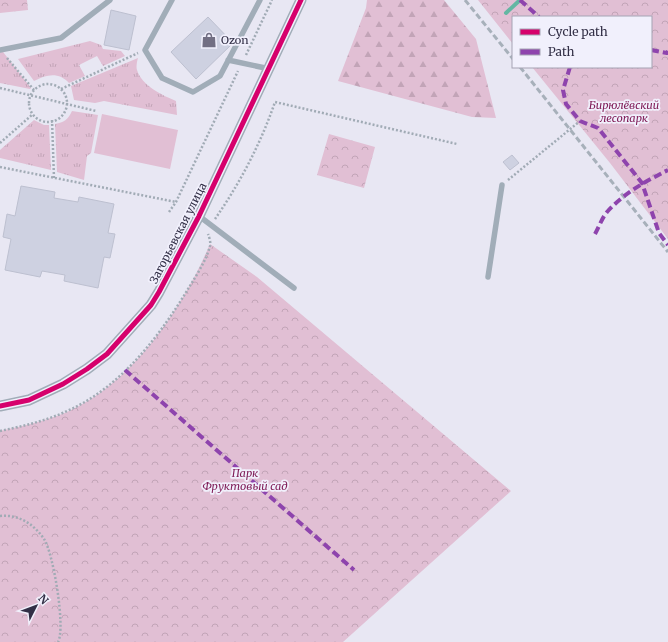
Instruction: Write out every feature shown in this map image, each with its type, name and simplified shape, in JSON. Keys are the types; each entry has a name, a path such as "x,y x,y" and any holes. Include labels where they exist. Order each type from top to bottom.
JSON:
{"street":[{"name":"Загорьевская улица","path":"0,406 29,400 63,384 107,354 131,328 159,292 199,216 270,69 301,0"}],"lane":[{"path":"0,50 61,38 110,0"},
{"path":"172,0 145,50 162,78 193,92 220,76 260,0"},
{"path":"228,60 270,69"},
{"path":"488,277 502,185"},
{"path":"199,216 294,288"}],"path":[{"path":"246,56 272,0"},
{"path":"0,50 34,90"},
{"path":"61,89 145,50"},
{"path":"169,212 176,202 239,69"},
{"path":"42,84 52,84 61,89 66,97 67,104 63,114 52,120 40,119 33,114 30,107 30,96 34,90 42,84"},
{"path":"0,88 96,111"},
{"path":"210,244 207,232 235,190 276,102 457,144"},
{"path":"0,143 33,114"},
{"path":"52,120 54,178"},
{"path":"502,185 580,121"},
{"path":"0,167 176,202"},
{"path":"0,516 15,516 24,521 36,530 47,545 61,616 61,632 58,642"}],"green space":[{"path":"0,0 27,0 28,10 0,13"},
{"path":"367,0 444,0 476,39 496,118 472,117 338,81 366,8"},
{"name":"Бирюлёвский лесопарк","path":"478,0 668,0 668,239 610,163 533,68 652,68 652,16 512,16 512,43"},
{"path":"90,41 101,45 103,49 121,51 125,56 103,66 97,56 79,65 85,76 69,83 61,77 53,75 34,81 18,59"},
{"path":"0,48 31,88 30,89 0,83"},
{"path":"138,58 137,69 143,81 153,89 176,101 177,115 104,101 95,103 74,100 71,86"},
{"path":"72,111 98,115 91,153 87,156 84,180 57,172 55,124 69,117"},
{"path":"102,114 178,130 170,169 94,153"},
{"path":"34,120 44,125 49,125 51,170 0,158 0,150"},
{"path":"329,134 375,147 364,188 317,175"},
{"name":"Парк Фруктовый сад","path":"210,244 257,277 511,491 343,642 0,642 0,431 42,421 67,412 91,399 113,382 134,363 153,341 170,317 186,293"}],"building":[{"path":"111,10 136,16 129,50 104,45"},
{"path":"208,17 233,43 196,79 171,52"},
{"path":"512,155 519,163 510,170 503,162"},
{"path":"21,186 55,192 54,198 78,202 79,197 114,204 108,233 115,234 110,258 104,257 98,288 64,281 65,275 42,271 40,277 5,270 11,239 3,237 7,214 15,216"}],"waterway":[{"path":"506,13 520,0"}],"railway":[{"path":"465,0 512,58"},
{"path":"521,68 668,252"}],"marked path":[{"path":"520,0 538,16"},
{"path":"652,50 667,53 668,51"},
{"path":"570,68 563,90 566,104 580,121 598,128 642,183 659,233 668,245"},
{"path":"595,234 605,214 614,205 628,193 668,170"},
{"path":"125,370 354,570"}],"cycle path":[{"path":"0,406 29,400 63,384 87,369 107,354 151,305 199,216 301,0"}],"place":[{"name":"Ozon","path":"209,40"}]}
